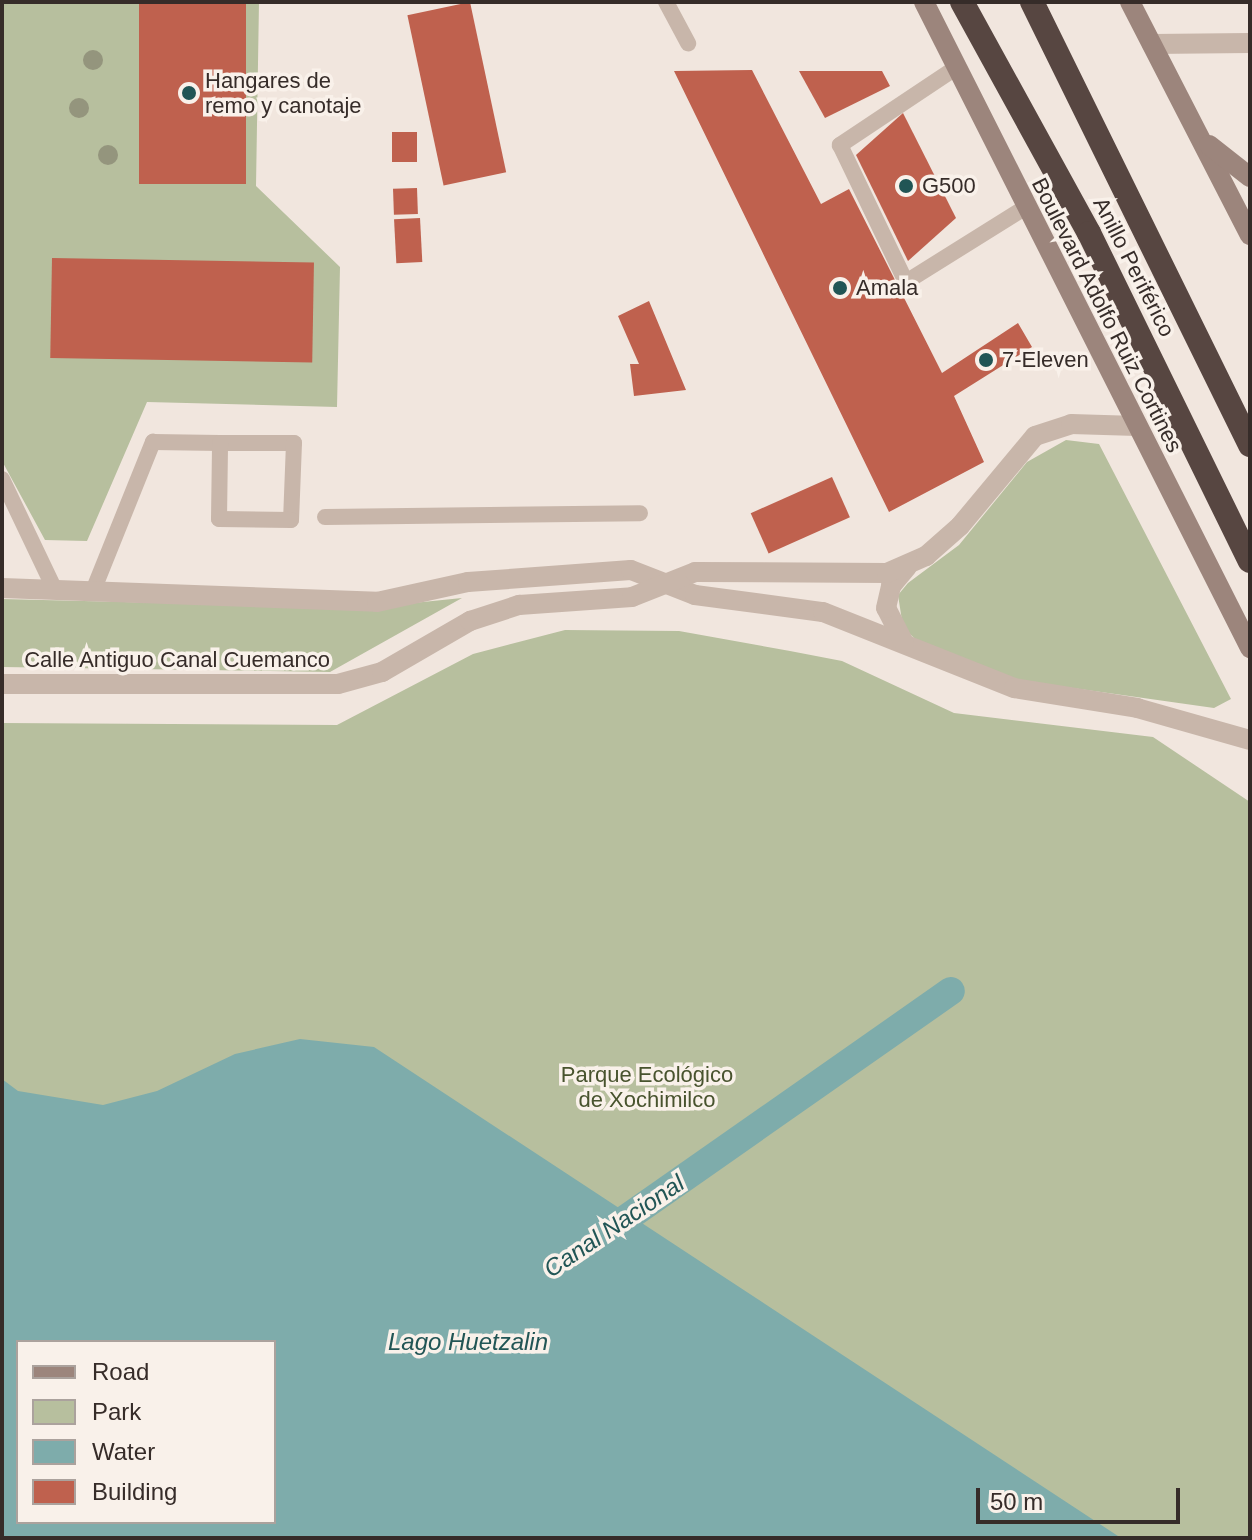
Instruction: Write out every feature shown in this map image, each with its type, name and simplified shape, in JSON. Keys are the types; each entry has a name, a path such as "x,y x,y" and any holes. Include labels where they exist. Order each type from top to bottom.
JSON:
{"highway":[{"name":"Anillo Periférico","path":"962,2 1089,233 1250,561"},
{"name":"Anillo Periférico","path":"1032,2 1250,445"}],"main road":[{"name":"Boulevard Adolfo Ruiz Cortines","path":"924,2 1250,648"},
{"path":"1130,2 1250,235"},
{"path":"1201,139 1250,177"}],"street":[{"path":"1152,44 1250,43"},
{"name":"Calle Antiguo Canal Cuemanco","path":"904,643 889,620 888,596 914,563 970,516 1035,436 1071,424 1137,426"},
{"name":"Calle Antiguo Canal Cuemanco","path":"2,684 338,684 382,672 470,621 519,605 632,597 695,572 859,577 914,563"},
{"path":"2,588 377,602 560,572 631,570 695,595 823,612 1014,688 1137,708 1250,740"}],"lane":[{"path":"666,2 688,43"},
{"path":"957,67 840,145 906,282 1026,207"},
{"path":"93,591 153,442 294,443 291,520 219,519 220,443"},
{"path":"2,479 55,590"},
{"path":"325,517 640,513"}],"green space":[{"path":"2,2 259,2 256,186 340,267 337,407 147,402 87,541 45,540 2,461"},
{"path":"1066,440 1099,444 1231,699 1214,708 1016,680 920,644 903,627 898,595 908,583 959,545 1027,462"},
{"path":"462,598 330,672 2,667 2,599 364,608"},
{"name":"Parque Ecológico de Xochimilco","path":"565,630 679,631 842,661 954,713 1153,737 1250,802 1250,1538 2,1538 2,723 337,725 473,654"}],"water":[{"name":"Lago Huetzalin","path":"300,1039 374,1047 1121,1538 2,1538 2,1079 18,1091 103,1105 157,1091 235,1054"}],"building":[{"name":"Hangares de remo y canotaje","path":"139,2 246,2 246,184 139,184"},
{"path":"470,2 506,172 444,186 407,15"},
{"name":"Amala","path":"752,70 821,204 849,189 942,373 1018,323 1032,347 954,396 984,462 889,512 674,71"},
{"path":"799,71 882,71 890,86 825,118"},
{"name":"G500","path":"903,113 956,218 908,261 856,155"},
{"path":"392,132 417,132 417,162 392,162"},
{"path":"417,188 418,214 394,215 393,189"},
{"path":"420,218 422,262 396,263 394,219"},
{"path":"52,258 314,263 312,363 50,358"},
{"path":"649,301 686,390 634,396 630,364 639,364 618,316"},
{"path":"832,477 850,517 769,553 751,513"}],"waterway":[{"name":"Canal Nacional","path":"601,1236 951,991"}],"place":[{"name":"Hangares de remo y canotaje","path":"189,93"},
{"name":"G500","path":"906,186"},
{"name":"Amala","path":"840,288"},
{"name":"7-Eleven","path":"986,360"}]}
